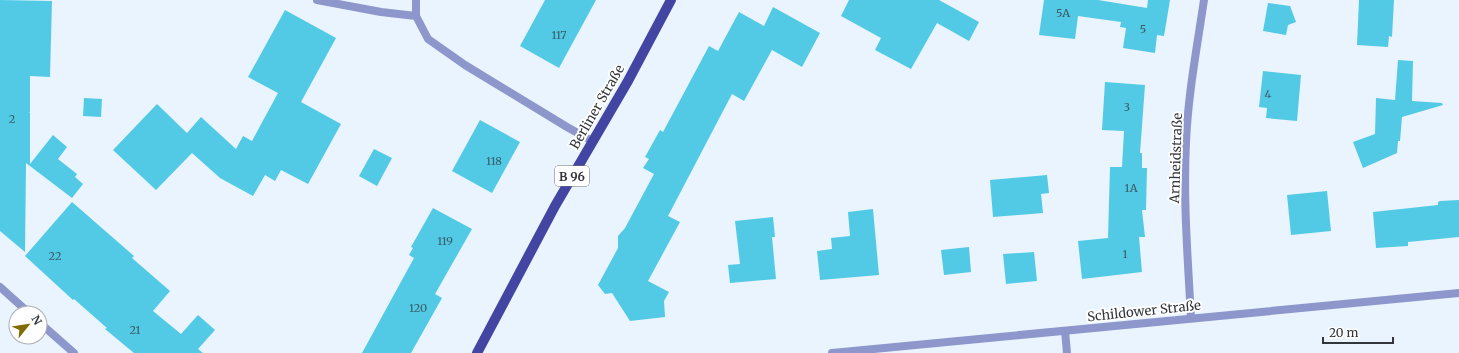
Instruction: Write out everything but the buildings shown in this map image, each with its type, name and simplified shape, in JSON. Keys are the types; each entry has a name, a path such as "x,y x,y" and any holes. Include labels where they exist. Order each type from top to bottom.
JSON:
{"main road":[{"name":"Berliner Straße","path":"477,353 555,206 628,80 671,0"}],"street":[{"path":"317,0 381,12 416,16"},
{"path":"416,0 416,16 428,39 465,65 592,141"},
{"name":"Arnheidstraße","path":"1191,318 1186,239 1186,142 1204,0"},
{"path":"0,287 20,305"},
{"name":"Schildower Straße","path":"832,353 1459,293"},
{"path":"48,330 74,353"},
{"path":"1065,331 1067,353"}]}
